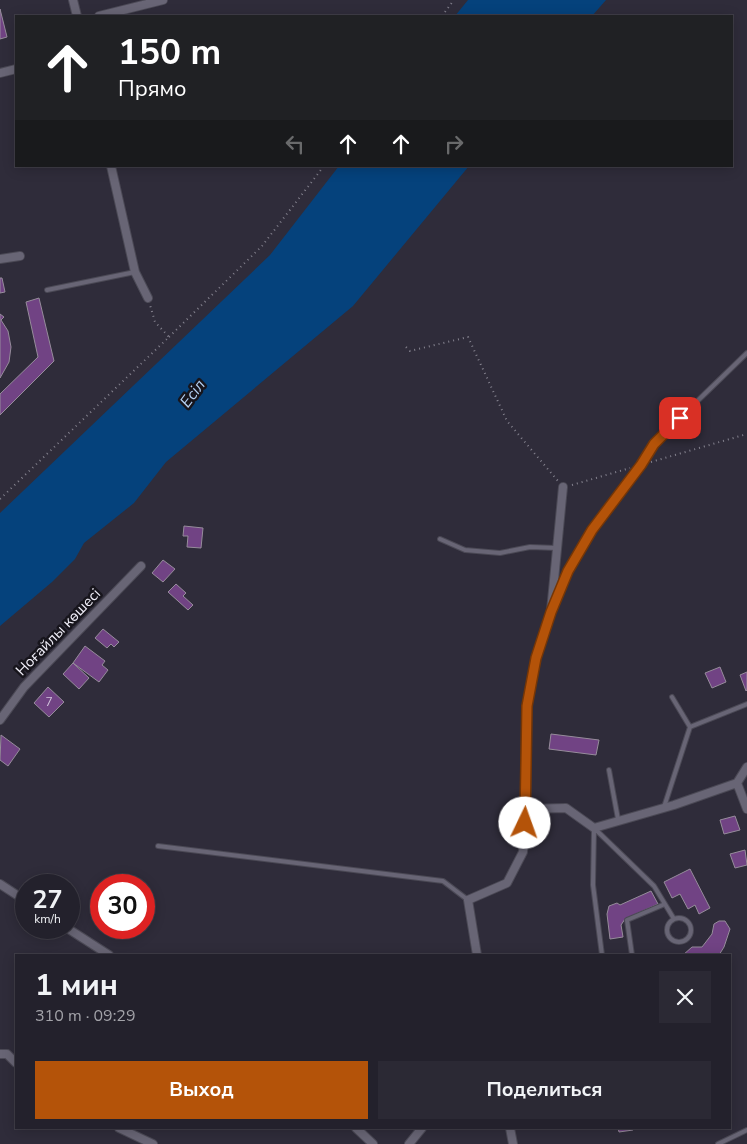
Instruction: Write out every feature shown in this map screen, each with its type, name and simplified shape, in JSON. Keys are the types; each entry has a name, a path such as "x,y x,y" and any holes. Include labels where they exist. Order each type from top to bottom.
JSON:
{"street":[{"path":"73,0 77,15"},
{"path":"102,15 137,3 163,0"},
{"path":"0,73 15,69"},
{"path":"111,167 135,272 148,298"},
{"path":"0,259 20,256"},
{"path":"477,954 468,900 507,883 522,852 526,809 527,706 536,658 551,612 563,487"},
{"name":"Ноғайлы көшесі","path":"0,720 24,687 141,566"},
{"path":"526,809 566,808 594,828 737,783 747,767"},
{"path":"737,783 747,809"},
{"path":"0,884 15,894"},
{"path":"80,936 107,954"},
{"path":"0,1054 7,1054 15,1062"},
{"path":"121,1129 153,1144"},
{"path":"359,1129 374,1144"},
{"path":"409,1144 421,1129"},
{"path":"510,1129 513,1144"}],"lane":[{"path":"47,290 135,272"},
{"path":"551,612 568,571 592,530 641,465 654,444 747,353"},
{"path":"440,539 465,550 500,553 530,547 557,548"},
{"path":"664,807 690,727 672,697"},
{"path":"690,727 747,704"},
{"path":"609,770 618,819"},
{"path":"594,828 654,886 674,919"},
{"path":"594,828 593,885 602,954"},
{"path":"158,846 443,881 468,900"},
{"path":"632,954 627,920 665,904"},
{"path":"674,919 686,920 690,927 690,935 685,940 677,942 668,936 667,928 674,919"},
{"path":"718,1144 747,1130"}],"path":[{"path":"443,15 454,0"},
{"path":"0,499 262,246 323,167"},
{"path":"148,298 155,322 169,337"},
{"path":"406,347 410,351 468,337 508,421 563,487 747,434"}],"water":[{"path":"468,0 606,0 593,15 456,15"},
{"name":"Есіл","path":"338,167 468,167 353,306 166,462 134,503 84,543 75,559 52,582 0,626 0,513 270,255"}],"building":[{"path":"0,9 7,37 0,39"},
{"path":"0,278 2,278 5,292 0,293"},
{"path":"39,298 54,361 0,415 0,394 38,357 26,302"},
{"path":"0,314 4,317 1,320 8,331 11,347 9,362 0,378"},
{"path":"184,526 203,528 201,548 187,547 188,536 183,536"},
{"path":"163,560 175,569 163,582 152,573"},
{"path":"176,584 186,593 183,596 193,605 188,610 168,592"},
{"path":"103,629 119,642 114,647 111,644 107,648 95,638"},
{"path":"85,646 105,661 102,665 108,670 99,682 73,663"},
{"path":"73,663 89,678 79,689 63,674"},
{"path":"720,667 726,682 712,688 705,673"},
{"path":"747,672 747,690 746,691 740,675"},
{"path":"48,687 64,702 49,717 34,703"},
{"path":"551,734 599,740 596,755 549,749"},
{"path":"1,735 20,749 8,766 0,760"},
{"path":"735,816 740,830 724,834 720,820"},
{"path":"745,850 747,865 735,868 730,854"},
{"path":"690,869 710,908 699,914 695,905 688,909 680,894 672,898 664,882"},
{"path":"651,891 658,904 625,919 621,925 623,937 610,939 607,914 609,906 617,903 620,905"},
{"path":"719,921 725,921 730,929 720,954 684,954 692,947 702,947 712,934 714,924"},
{"path":"618,1129 633,1129 633,1130 619,1132"}],"route":[{"path":"525,823 527,706 536,658 551,612 568,571 592,530 641,465 654,444 680,418"}]}
